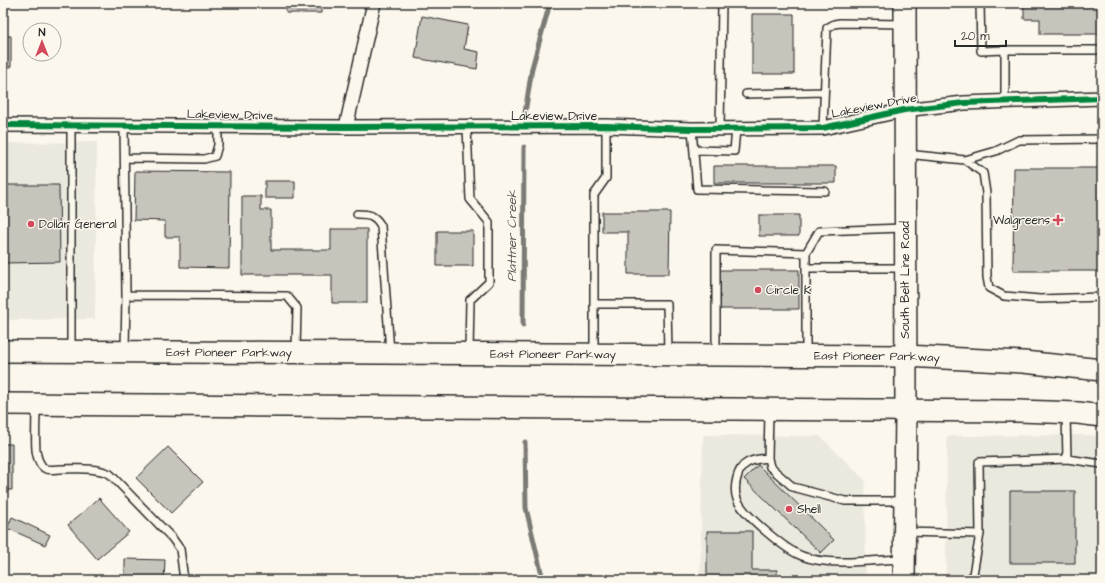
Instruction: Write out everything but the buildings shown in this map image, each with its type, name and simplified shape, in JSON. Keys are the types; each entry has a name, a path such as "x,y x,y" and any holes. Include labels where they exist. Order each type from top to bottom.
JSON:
{"main road":[{"name":"South Belt Line Road","path":"904,580 906,411 904,110 905,3"},
{"name":"East Pioneer Parkway","path":"3,351 905,356 1080,366 1102,370"},
{"path":"3,404 1066,412 1102,416"}],"street":[{"path":"346,127 374,3"},
{"name":"Lakeview Drive","path":"3,125 346,127 606,126 692,129 823,128 904,110 964,103 1005,100 1102,98"}],"lane":[{"path":"720,129 722,3"},
{"path":"980,3 981,51 1102,50"},
{"path":"823,128 827,28 840,23 905,24"},
{"path":"1005,50 1005,100"},
{"path":"746,94 824,92"},
{"path":"71,125 71,351"},
{"path":"124,125 126,295 125,352"},
{"path":"125,158 204,159 215,156 218,146 218,126"},
{"path":"594,354 594,195 606,178 606,126"},
{"path":"467,127 470,198 488,222 490,282 470,300 469,354"},
{"path":"692,129 697,189 825,191"},
{"path":"694,150 734,151 736,129"},
{"path":"905,154 965,160 996,151 1019,140 1102,139"},
{"path":"965,160 983,173 986,193 987,277 989,288 1004,296 1040,299 1102,297"},
{"path":"357,214 370,214 377,218 381,226 390,354"},
{"path":"806,356 806,253 819,231 905,228"},
{"path":"716,355 716,250 806,253"},
{"path":"806,268 905,268"},
{"path":"126,295 287,296 296,308 296,353"},
{"path":"595,304 667,304 668,355"},
{"path":"36,405 36,451 39,462 42,466 47,469 89,468 101,470 110,474 172,538 180,549 184,580"},
{"path":"769,410 768,458 770,467 793,487 845,501 905,501"},
{"path":"1066,412 1067,459"},
{"path":"768,458 746,463 741,469 736,481 737,498 742,507 787,549 803,557 831,561 904,559"},
{"path":"972,580 980,534 979,462 1067,459 1102,464"},
{"path":"904,532 980,534"}],"shaded area":[{"path":"97,142 95,319 3,320 3,143"},
{"path":"703,435 820,436 865,480 866,580 700,580"},
{"path":"1091,435 1102,438 1102,580 946,580 947,436"}],"waterway":[{"name":"Plattner Creek","path":"525,113 532,68 550,3"},
{"name":"Plattner Creek","path":"523,325 524,147"},
{"name":"Plattner Creek","path":"525,442 526,508 543,580"}],"cycle path":[{"path":"3,125 346,127 606,126 692,129 823,128 904,110 964,103 1102,98"}],"place":[{"name":"Walgreens","path":"1058,220"},
{"name":"Dollar General","path":"31,224"},
{"name":"Circle K","path":"758,290"},
{"name":"Shell","path":"789,509"}]}
